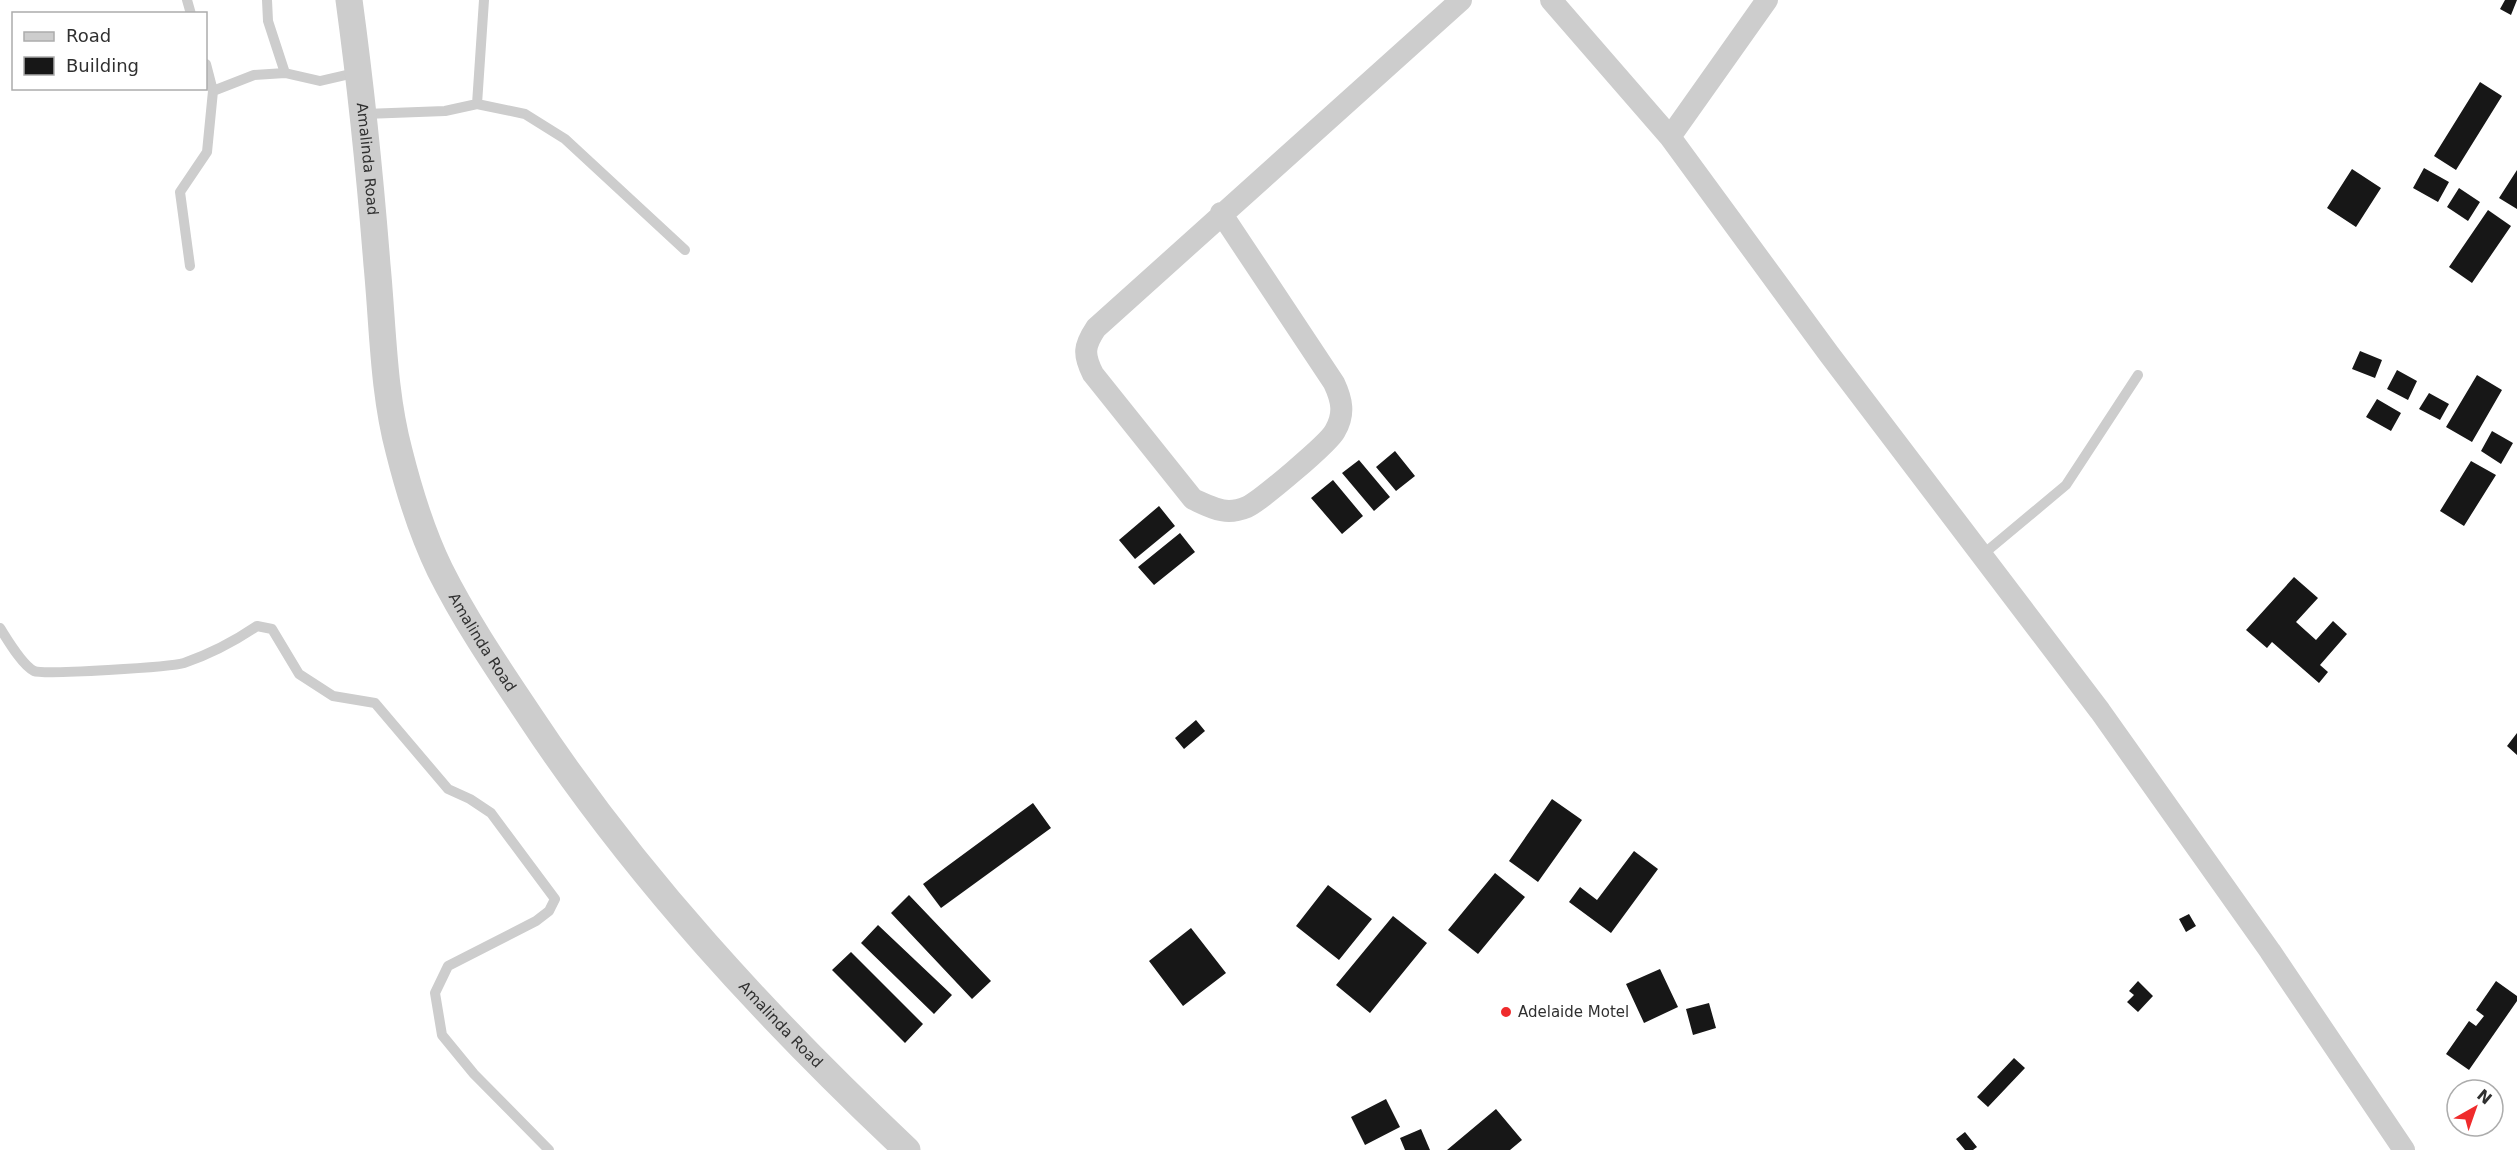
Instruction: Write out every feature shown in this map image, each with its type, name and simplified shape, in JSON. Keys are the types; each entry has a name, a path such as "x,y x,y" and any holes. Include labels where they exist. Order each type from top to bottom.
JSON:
{"street":[{"name":"Amalinda Road","path":"349,0 365,114 389,406 416,512 439,568 470,625 513,692 557,757 622,845 684,921 749,994 826,1074 907,1150"},
{"path":"1221,213 1334,383 1342,399 1342,415 1335,433 1269,492 1246,507 1228,511 1209,507 1193,499 1093,374 1086,360 1087,341 1096,328 1221,213 1461,0"},
{"path":"1551,0 1670,136 1981,556 2100,711 2270,951 2404,1150"},
{"path":"1670,136 1767,0"}],"lane":[{"path":"267,0 268,21 285,73"},
{"path":"477,104 484,0"},
{"path":"190,266 180,192 207,152 213,91 207,68"},
{"path":"213,91 254,75 285,73 320,81 359,72"},
{"path":"365,114 445,111 477,104 525,114 565,139 685,250"},
{"path":"1981,556 2066,484 2138,375"},
{"path":"0,628 15,651 33,670 55,674 182,664 239,639 257,626 272,629 299,674 333,696 375,703 448,789 470,799 491,813 555,899 549,911 536,921 448,966 435,993 440,1024 442,1035 474,1074 549,1150"}],"building":[{"path":"2505,0 2517,0 2511,15 2500,9"},
{"path":"2480,82 2502,96 2456,170 2434,156"},
{"path":"2424,168 2449,182 2438,202 2413,188"},
{"path":"2352,169 2381,188 2356,227 2327,208"},
{"path":"2517,170 2517,209 2499,198"},
{"path":"2459,188 2480,202 2468,221 2447,207"},
{"path":"2488,210 2511,226 2472,283 2449,267"},
{"path":"2360,351 2382,360 2375,378 2352,369"},
{"path":"2397,370 2417,381 2408,400 2387,389"},
{"path":"2477,375 2502,390 2472,442 2446,427"},
{"path":"2429,393 2449,404 2440,420 2419,409"},
{"path":"2377,399 2401,413 2391,431 2366,417"},
{"path":"2492,431 2513,443 2501,464 2481,451"},
{"path":"1395,451 1415,476 1396,491 1376,467"},
{"path":"1359,460 1390,497 1374,511 1342,473"},
{"path":"2471,461 2496,475 2464,526 2440,511"},
{"path":"1333,480 1363,516 1342,534 1311,498"},
{"path":"1159,506 1175,526 1135,559 1119,540"},
{"path":"1180,533 1195,552 1154,585 1138,567"},
{"path":"2294,577 2318,598 2296,622 2316,640 2333,621 2347,634 2320,665 2328,672 2319,683 2272,642 2267,648 2246,630"},
{"path":"1196,720 1205,731 1184,749 1175,738"},
{"path":"2517,733 2517,755 2507,746"},
{"path":"1552,799 1582,820 1538,882 1509,861"},
{"path":"1033,803 1051,828 941,908 923,884"},
{"path":"1634,851 1658,869 1611,933 1569,902 1580,887 1597,900"},
{"path":"1495,873 1525,897 1478,954 1448,930"},
{"path":"1328,885 1372,919 1339,960 1296,926"},
{"path":"909,895 991,981 972,999 891,913"},
{"path":"2189,914 2196,926 2186,932 2179,919"},
{"path":"1393,916 1427,943 1370,1013 1336,985"},
{"path":"878,925 952,995 934,1014 861,943"},
{"path":"1191,928 1226,973 1183,1006 1149,961"},
{"path":"851,952 923,1024 905,1043 832,970"},
{"path":"1660,969 1678,1007 1644,1023 1626,984"},
{"path":"2138,981 2153,996 2138,1012 2127,1002 2134,995 2129,991"},
{"path":"2496,981 2517,996 2517,1001 2469,1070 2446,1054 2469,1021 2476,1026 2484,1016 2476,1010"},
{"path":"1709,1003 1716,1028 1693,1035 1686,1009"},
{"path":"2014,1058 2025,1068 1988,1107 1977,1097"},
{"path":"1386,1099 1400,1127 1365,1145 1351,1117"},
{"path":"1496,1109 1522,1140 1510,1150 1447,1150"},
{"path":"1421,1129 1430,1150 1405,1150 1400,1138"},
{"path":"1965,1132 1977,1147 1973,1150 1965,1150 1956,1139"}],"place":[{"name":"Adelaide Motel","path":"1506,1012"}]}
